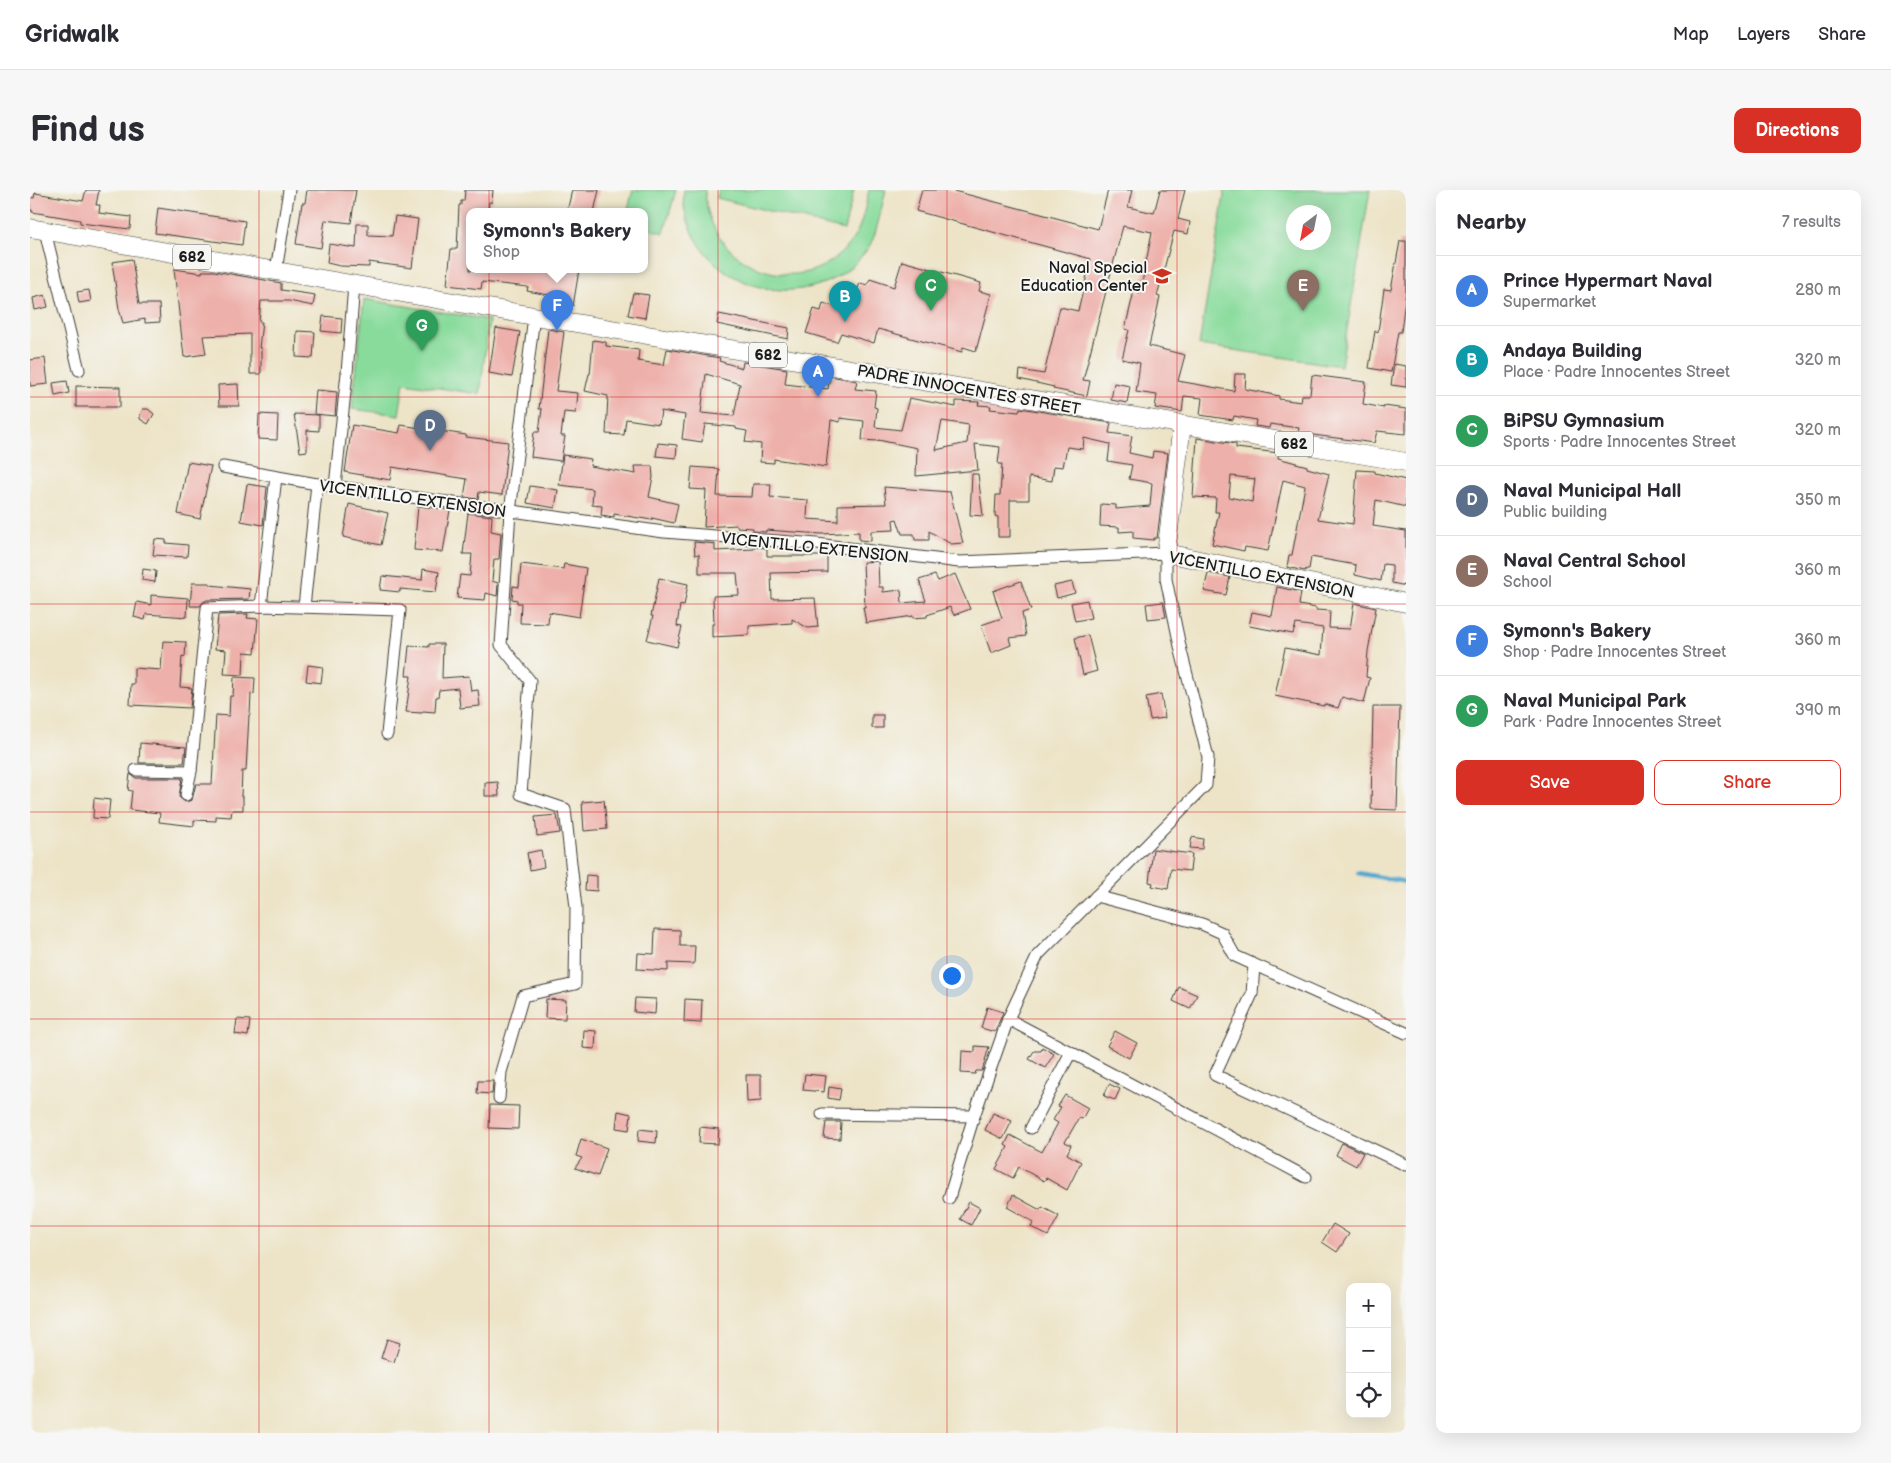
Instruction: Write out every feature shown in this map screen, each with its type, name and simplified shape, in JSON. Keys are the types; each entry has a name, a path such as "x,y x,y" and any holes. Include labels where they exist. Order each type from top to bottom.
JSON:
{"main road":[{"name":"PADRE INNOCENTES STREET","path":"38,230 534,316 1406,462"},
{"path":"1166,553 1182,425"},
{"name":"VICENTILLO EXTENSION","path":"1166,553 1406,602"}],"street":[{"path":"276,271 290,190"},
{"path":"38,230 79,370"},
{"path":"335,486 354,285"},
{"path":"499,1098 501,1072 523,996 575,984 576,908 565,809 521,794 530,681 501,645 510,512 534,316"},
{"name":"VICENTILLO EXTENSION","path":"224,467 317,484 664,532 817,544 959,562 1166,553"},
{"path":"261,606 276,477"},
{"path":"304,607 317,484"},
{"path":"949,1198 974,1116 1008,1019 1038,955 1206,785 1208,757 1181,652 1168,588 1166,553"},
{"path":"186,795 191,771 207,608 261,606 400,610 387,734"},
{"path":"136,770 191,771"},
{"path":"1096,896 1202,924 1222,933 1235,956 1406,1033"},
{"path":"1254,964 1252,994 1215,1075 1406,1164"},
{"path":"1008,1019 1306,1177"},
{"path":"1031,1128 1071,1052"},
{"path":"822,1114 974,1116"}],"green space":[{"path":"633,190 676,190 664,233 648,229 648,208 628,208"},
{"path":"684,190 705,190 710,218 723,241 741,259 763,270 788,274 812,271 835,258 854,237 860,226 869,190 886,190 873,240 852,267 829,281 804,289 777,290 751,284 727,273 707,255 688,221 684,206"},
{"path":"719,190 854,190 844,230 717,198"},
{"path":"1225,190 1370,190 1341,366 1199,345"},
{"path":"364,299 489,320 480,394 404,383 399,415 352,409"}],"building":[{"path":"86,190 99,190 96,205 100,205 99,213 131,217 130,229 80,223 80,220 32,212 30,210 30,197 34,198 35,193 83,201"},
{"path":"307,190 356,190 351,223 325,220 321,248 296,244 302,203 305,203"},
{"path":"465,190 493,190 492,202 489,202 488,208 466,208 466,273 578,273 573,306 547,302 549,295 527,291 528,287 482,282 481,289 447,285 451,249 457,249 459,205 461,205 461,201 464,201"},
{"path":"572,190 599,190 595,208 568,208"},
{"path":"922,190 950,190 1098,229 1108,190 1132,190 1128,207 1154,213 1160,190 1185,190 1178,219 1190,222 1188,234 1174,231 1157,296 1160,297 1149,346 1185,355 1178,381 1234,391 1235,374 1246,374 1245,389 1279,396 1279,399 1301,402 1302,395 1310,395 1312,375 1366,382 1363,404 1384,408 1384,406 1406,409 1406,434 1377,431 1374,443 1298,433 1299,428 1270,424 1269,428 1255,426 1256,420 1234,416 1233,420 1200,415 1202,398 1184,396 1182,412 1155,408 1157,395 1136,392 1140,363 1122,359 1129,330 1125,329 1134,291 1140,293 1152,232 1123,226 1083,380 1090,381 1087,396 1019,379 1020,370 1044,374 1060,307 1078,311 1091,259 916,211"},
{"path":"158,208 245,221 242,245 155,233"},
{"path":"395,216 418,219 412,268 369,262 369,267 340,266 327,263 329,244 356,248 357,224 368,224 368,235 392,236"},
{"path":"1400,241 1406,241 1406,291 1401,332 1398,332 1391,372 1369,368 1375,331 1378,332 1384,289 1391,290"},
{"path":"132,259 139,304 159,304 160,322 145,323 145,319 123,323 112,262"},
{"path":"902,261 981,283 979,291 991,294 976,351 963,347 962,352 878,329 874,343 841,333 837,342 806,333 814,309 821,311 823,303 833,306 837,297 842,293 856,293 860,283 867,285 870,279 894,287"},
{"path":"174,269 202,273 202,271 214,271 281,283 281,290 315,295 313,306 289,301 261,301 259,322 262,322 259,348 261,348 261,374 250,374 250,334 203,336 206,354 184,357"},
{"path":"89,290 91,301 79,303 77,292"},
{"path":"633,293 649,295 645,318 628,315"},
{"path":"45,295 48,307 35,310 33,298"},
{"path":"719,314 789,328 788,339 717,324"},
{"path":"323,316 342,318 341,333 321,331"},
{"path":"496,328 520,332 512,377 489,373"},
{"path":"548,329 564,332 556,391 578,393 576,413 564,412 561,436 565,436 561,461 531,457 534,432 539,432 542,409 539,409"},
{"path":"297,331 315,332 313,358 296,357"},
{"path":"593,340 606,342 606,346 639,350 638,361 664,365 667,349 720,358 719,361 742,368 743,362 787,369 785,384 828,389 830,376 857,381 855,389 876,391 874,407 877,408 875,427 901,430 909,398 956,407 956,401 979,402 978,405 991,406 990,409 1019,412 1020,408 1111,423 1109,433 1132,436 1129,453 1152,458 1153,451 1168,453 1157,538 1154,538 1154,540 1133,538 1133,531 1119,532 1119,527 1100,526 1101,504 1116,505 1116,509 1150,506 1152,483 1129,479 1132,465 1108,461 1110,444 1084,438 1083,449 1067,447 1063,467 1054,466 1052,481 1029,477 1029,500 1010,500 1010,537 998,537 998,517 995,516 996,495 1000,495 1002,464 998,464 1000,447 975,444 978,470 916,476 917,448 878,440 862,440 864,421 840,418 840,422 831,420 826,467 774,459 774,463 760,462 761,444 745,442 747,431 736,429 736,427 705,424 702,442 682,439 685,415 661,411 659,424 626,419 624,435 606,434 608,396 585,391 590,374","holes":["706,374 740,384 734,416 701,413","942,421 969,425 967,443 936,450"]},
{"path":"45,358 48,384 30,386 30,360"},
{"path":"1394,364 1406,366 1406,387 1391,385"},
{"path":"67,381 69,393 55,396 53,383"},
{"path":"1114,383 1130,386 1127,403 1111,400"},
{"path":"238,384 239,406 219,406 218,385"},
{"path":"76,386 120,387 120,407 76,407"},
{"path":"316,390 337,392 335,416 314,414"},
{"path":"143,409 148,409 154,414 148,424 140,419"},
{"path":"259,414 278,415 277,440 258,439"},
{"path":"294,414 319,415 319,431 307,430 307,451 300,452"},
{"path":"352,425 399,433 401,425 466,435 466,437 508,442 502,495 479,492 478,499 464,497 467,479 392,467 390,480 345,472"},
{"path":"1197,438 1236,444 1236,448 1279,453 1278,458 1329,474 1318,519 1353,524 1357,470 1375,471 1375,473 1406,480 1406,507 1376,500 1373,526 1406,531 1406,586 1392,583 1392,565 1383,564 1381,581 1355,575 1356,565 1311,557 1309,569 1305,571 1287,567 1289,555 1292,555 1305,486 1283,480 1268,551 1245,547 1244,551 1212,544 1219,512 1215,512 1216,498 1193,497","holes":["1231,476 1255,479 1252,502 1229,497"]},
{"path":"658,443 677,445 676,458 656,456"},
{"path":"563,455 591,459 590,466 636,474 635,466 652,466 653,477 649,497 678,504 674,523 652,518 652,520 614,514 614,517 601,515 602,506 592,505 593,489 559,485"},
{"path":"188,462 211,466 200,519 178,514"},
{"path":"692,467 719,469 717,496 752,497 753,484 771,484 770,497 808,500 807,519 838,521 838,505 886,504 884,487 950,492 963,543 951,544 929,531 929,540 915,540 914,534 902,534 897,519 893,520 894,530 871,531 871,541 859,540 859,532 822,534 766,530 766,532 753,531 753,528 737,527 737,525 704,527 706,490 690,489"},
{"path":"972,474 978,474 983,516 970,515"},
{"path":"247,484 267,487 263,525 241,521"},
{"path":"530,486 558,490 555,508 527,503"},
{"path":"349,504 388,513 381,545 343,537"},
{"path":"418,506 450,510 443,552 414,550"},
{"path":"468,513 492,516 491,531 501,533 499,559 494,559 492,581 498,583 497,596 486,593 485,600 457,598 460,575 470,576 472,554 463,554"},
{"path":"155,539 166,540 166,543 188,545 187,557 153,555"},
{"path":"694,542 715,544 715,551 754,549 754,547 767,548 767,556 827,556 827,572 771,573 772,599 815,598 818,627 808,628 792,619 792,623 749,626 749,635 712,637 712,624 714,624 713,596 739,595 737,573 699,573 699,554 695,555"},
{"path":"878,561 879,587 883,587 883,592 901,590 902,603 926,601 919,580 935,575 938,581 955,574 970,609 954,615 950,607 927,615 927,617 913,618 913,616 866,623 863,607 865,607 863,562"},
{"path":"521,564 563,569 564,564 586,568 579,617 549,612 548,624 520,623 521,603 517,603 517,600 512,599 513,586 519,587"},
{"path":"143,569 156,571 155,582 142,580"},
{"path":"423,569 439,572 436,592 400,589 400,592 380,590 382,576 422,580"},
{"path":"1208,573 1230,577 1226,595 1204,591"},
{"path":"659,578 688,584 684,606 680,605 677,626 682,627 677,647 647,640"},
{"path":"1021,581 1031,610 1022,613 1026,636 1009,638 1011,645 991,653 981,625 1002,618 993,591"},
{"path":"1072,582 1075,593 1057,598 1054,586"},
{"path":"192,583 210,583 210,585 250,589 249,599 207,600 200,606 190,606"},
{"path":"1277,587 1301,592 1299,605 1316,608 1316,610 1330,611 1329,628 1350,629 1354,603 1376,608 1368,651 1366,677 1370,678 1364,703 1342,697 1338,708 1275,696 1285,648 1321,655 1323,628 1296,624 1293,634 1249,626 1252,612 1272,616"},
{"path":"151,595 188,598 187,617 146,614 145,620 134,617 137,602 151,605"},
{"path":"1087,600 1091,618 1075,621 1071,603"},
{"path":"1163,602 1166,617 1148,619 1146,604"},
{"path":"248,614 247,618 258,619 255,653 244,652 243,675 224,674 226,650 215,649 218,615"},
{"path":"1088,635 1097,671 1083,675 1075,638"},
{"path":"163,641 186,642 185,657 182,656 180,687 192,688 190,708 130,705 131,684 134,684 134,668 161,670"},
{"path":"429,644 443,644 442,678 469,676 471,691 478,690 480,706 460,708 458,688 439,690 438,697 436,697 435,712 406,712 411,676 406,676 409,646 429,647"},
{"path":"308,665 323,667 321,683 306,681"},
{"path":"234,677 255,678 254,694 251,693 246,771 242,771 241,797 243,797 243,810 232,810 231,817 216,816 216,821 194,820 194,826 159,822 160,813 130,810 132,791 128,790 130,774 136,778 182,778 179,797 185,802 192,800 196,784 212,784 216,715 229,716 230,696 233,696"},
{"path":"1161,694 1165,718 1150,720 1146,697"},
{"path":"1373,707 1400,707 1397,810 1371,809"},
{"path":"872,715 883,715 883,728 872,728"},
{"path":"140,743 186,747 184,763 139,763"},
{"path":"498,782 499,796 485,796 485,783"},
{"path":"94,798 110,800 108,819 93,818"},
{"path":"604,800 607,829 584,831 582,802"},
{"path":"557,815 560,833 537,836 535,817"},
{"path":"1192,837 1203,839 1202,849 1190,848"},
{"path":"1153,849 1192,854 1190,871 1171,869 1168,889 1152,886 1153,883 1149,882"},
{"path":"541,850 544,867 530,870 527,853"},
{"path":"586,875 597,876 597,891 585,890"},
{"path":"655,929 680,930 680,946 695,946 694,964 668,963 668,971 637,969 638,953 654,954"},
{"path":"1179,987 1197,995 1190,1009 1173,1001"},
{"path":"635,998 656,999 655,1014 634,1012"},
{"path":"546,999 566,1000 565,1019 545,1018"},
{"path":"685,999 702,1000 701,1023 684,1022"},
{"path":"987,1007 1003,1012 995,1032 981,1028"},
{"path":"237,1019 250,1020 248,1036 235,1034"},
{"path":"584,1030 596,1031 595,1049 583,1048"},
{"path":"1115,1031 1137,1043 1129,1058 1107,1046"},
{"path":"975,1046 989,1047 982,1071 976,1071 975,1074 961,1073 962,1051 975,1052"},
{"path":"1042,1047 1054,1054 1045,1068 1029,1059 1034,1051 1041,1051"},
{"path":"805,1074 826,1076 824,1092 803,1090"},
{"path":"746,1075 761,1075 761,1101 747,1102"},
{"path":"478,1081 493,1081 492,1094 477,1093"},
{"path":"1109,1084 1120,1089 1115,1100 1104,1096"},
{"path":"829,1087 841,1089 839,1100 828,1098"},
{"path":"1065,1095 1088,1108 1082,1119 1079,1118 1065,1142 1071,1145 1067,1154 1081,1162 1067,1190 1046,1178 1044,1181 1019,1167 1013,1178 996,1169 1008,1147 1005,1145 1010,1135 1042,1152 1058,1123 1053,1120 1061,1107 1058,1106"},
{"path":"490,1105 519,1106 518,1129 489,1128"},
{"path":"618,1111 631,1114 629,1130 616,1128"},
{"path":"993,1113 1012,1121 1003,1139 985,1130"},
{"path":"826,1122 841,1122 840,1139 824,1138"},
{"path":"700,1127 719,1129 718,1144 699,1143"},
{"path":"639,1129 657,1131 656,1143 638,1141"},
{"path":"581,1139 607,1148 598,1176 575,1168 582,1158 576,1156"},
{"path":"1342,1143 1363,1153 1356,1166 1336,1155"},
{"path":"1013,1195 1040,1210 1042,1207 1059,1216 1048,1236 1031,1227 1034,1222 1007,1207"},
{"path":"969,1202 980,1208 971,1225 960,1219"},
{"path":"1333,1224 1349,1234 1337,1252 1322,1242"},
{"path":"387,1339 400,1343 394,1362 381,1358"}],"waterway":[{"path":"1358,873 1406,882"}],"place":[{"name":"Naval Special Education Center","path":"1162,276"},
{"name":"BiPSU Gymnasium","path":"931,311"},
{"name":"Naval Central School","path":"1303,311"},
{"name":"Andaya Building","path":"845,322"},
{"name":"Symonn's Bakery","path":"557,331"},
{"name":"Naval Municipal Park","path":"422,351"},
{"name":"Prince Hypermart Naval","path":"818,397"},
{"name":"Naval Municipal Hall","path":"430,451"}]}
